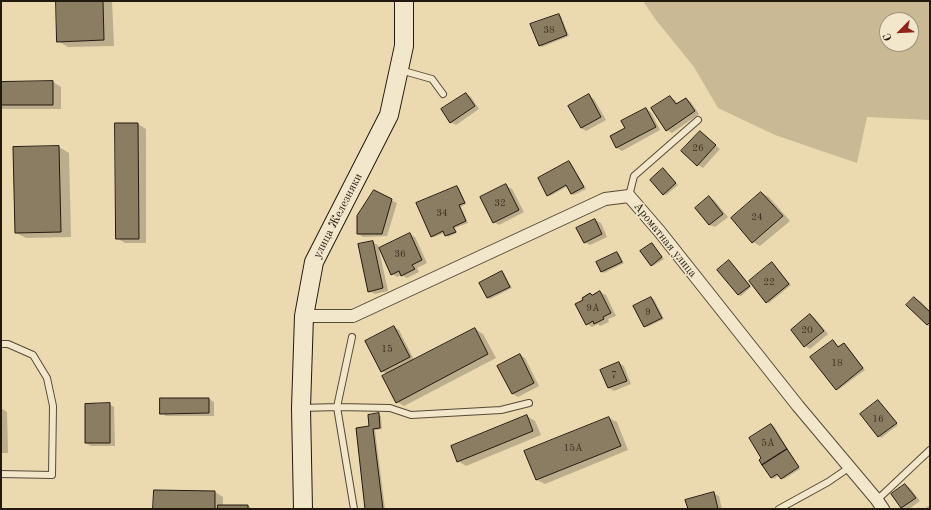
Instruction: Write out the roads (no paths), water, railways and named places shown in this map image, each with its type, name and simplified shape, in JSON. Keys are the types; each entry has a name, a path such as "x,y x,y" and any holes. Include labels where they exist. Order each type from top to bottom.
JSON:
{"street":[{"name":"улица Железняки","path":"303,509 300,408 304,316 314,262 389,115 404,46 404,1"},
{"name":"Ароматная улица","path":"304,316 353,316 605,199 629,196 665,238 798,406 880,505"}],"lane":[{"path":"399,69 432,79 443,94"},
{"path":"629,196 634,176 698,120"},
{"path":"352,337 337,407 354,509"},
{"path":"1,344 8,344 33,355 48,378 53,406 52,475 1,474"},
{"path":"300,408 390,408 411,414 501,410 529,403"},
{"path":"880,505 930,450"},
{"path":"779,509 828,482 850,467"}]}
